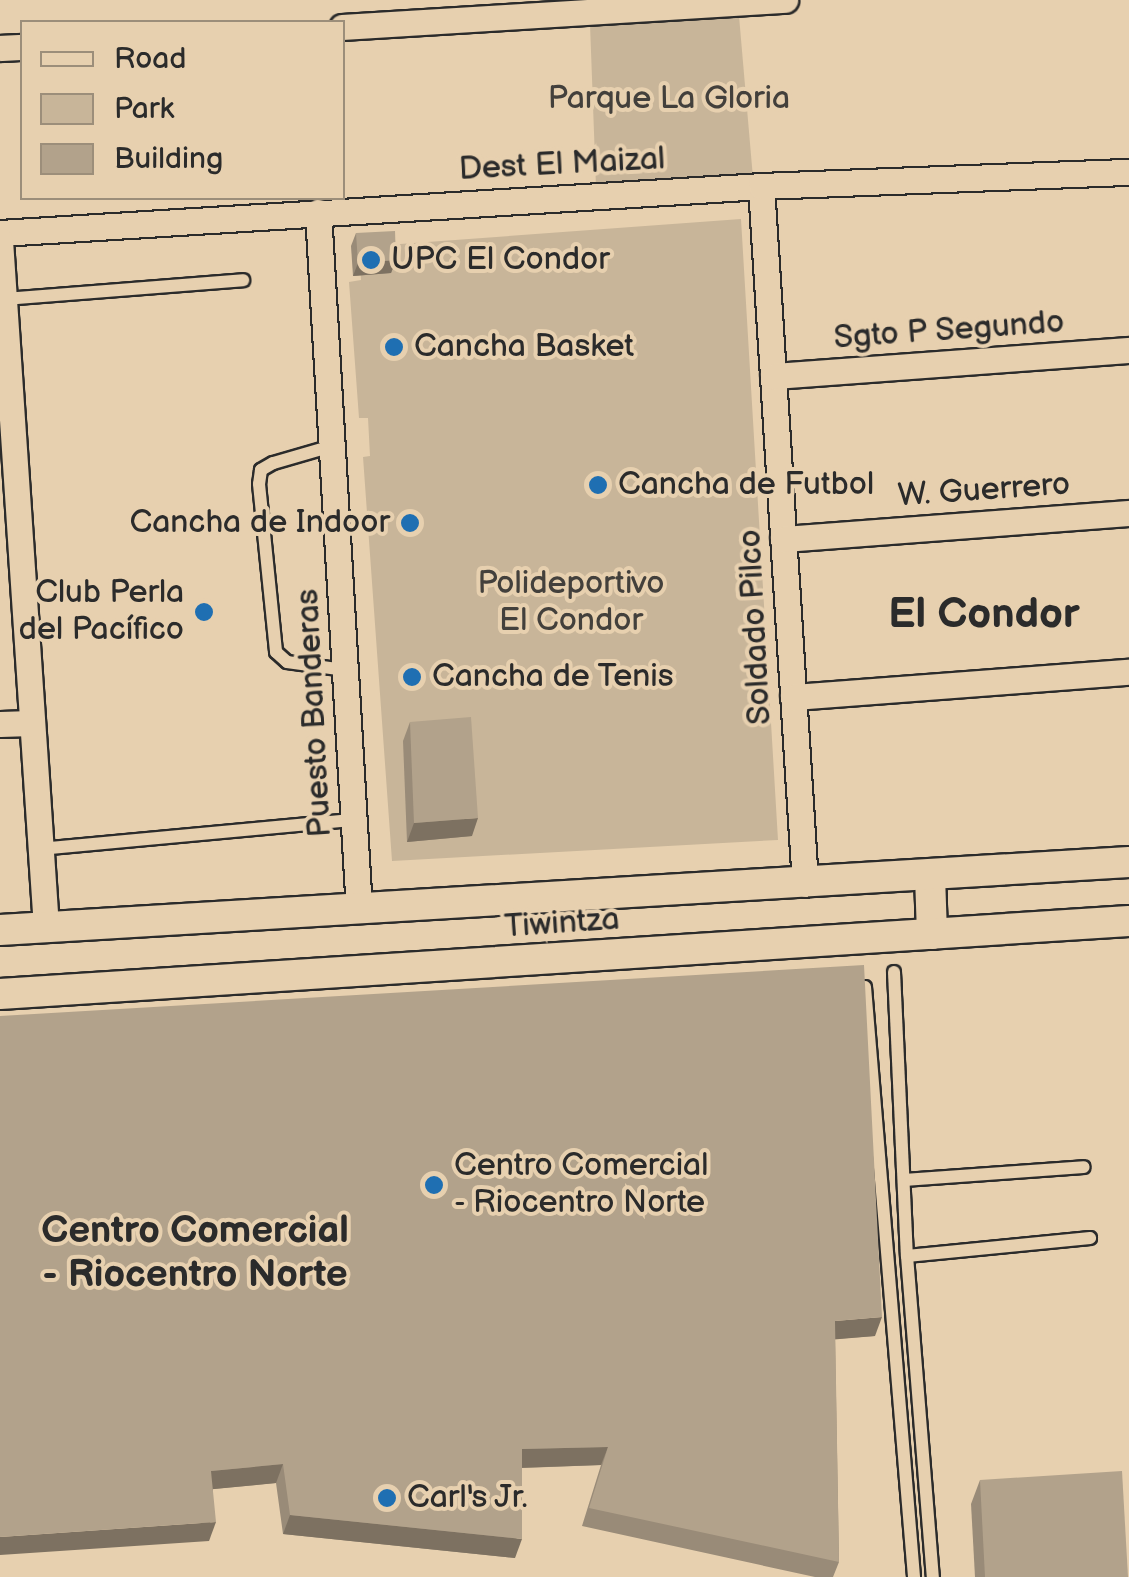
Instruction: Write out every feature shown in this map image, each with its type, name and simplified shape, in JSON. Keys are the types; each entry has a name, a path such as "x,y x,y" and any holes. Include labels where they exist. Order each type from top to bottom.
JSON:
{"street":[{"path":"345,26 387,12 785,0"},
{"name":"Dest El Maizal","path":"0,237 318,212 761,186 1129,172"},
{"name":"Soldado Pilco","path":"761,186 804,884"},
{"name":"Puesto Banderas","path":"318,212 360,910"},
{"path":"0,237 10,548 31,723 46,927"},
{"name":"Sgto P Segundo","path":"773,376 1129,350"},
{"name":"W. Guerrero","path":"783,539 1129,513"},
{"path":"793,696 1129,672"},
{"path":"0,724 31,723"},
{"name":"Tiwintza","path":"0,930 1129,862"},
{"path":"930,876 932,934"},
{"name":"Tiwintza","path":"0,994 1129,921"}],"lane":[{"path":"4,299 243,280"},
{"path":"332,446 273,463 262,470 259,484 276,652 287,662 345,670"},
{"path":"40,849 354,820"},
{"path":"894,972 907,1256 933,1577"},
{"path":"864,973 914,1577"},
{"path":"904,1180 1084,1166"},
{"path":"907,1256 1090,1238"}],"green space":[{"name":"Parque La Gloria","path":"739,16 753,178 596,187 590,24"},
{"name":"Polideportivo El Condor","path":"741,219 778,840 392,861 363,457 370,456 368,418 359,418 349,282 361,280 359,247"}],"building":[{"path":"395,231 396,260 358,263 356,233"},
{"path":"471,717 478,818 414,823 410,722"},
{"name":"Centro Comercial - Riocentro Norte","path":"864,965 882,1317 835,1321 839,1562 589,1508 608,1447 522,1449 522,1539 290,1515 283,1464 211,1471 216,1522 0,1537 0,1016"},
{"path":"1122,1471 1128,1577 985,1577 980,1480"}],"place":[{"name":"UPC El Condor","path":"371,260"},
{"name":"Cancha Basket","path":"394,347"},
{"name":"Cancha de Futbol","path":"598,485"},
{"name":"Cancha de Indoor","path":"410,523"},
{"name":"Club Perla del Pacífico","path":"204,612"},
{"name":"Cancha de Tenis","path":"412,677"},
{"name":"Centro Comercial - Riocentro Norte","path":"434,1185"},
{"name":"Carl's Jr.","path":"387,1498"}],"district":[{"name":"El Condor","path":"984,615"},
{"name":"Centro Comercial - Riocentro Norte","path":"195,1253"}]}
